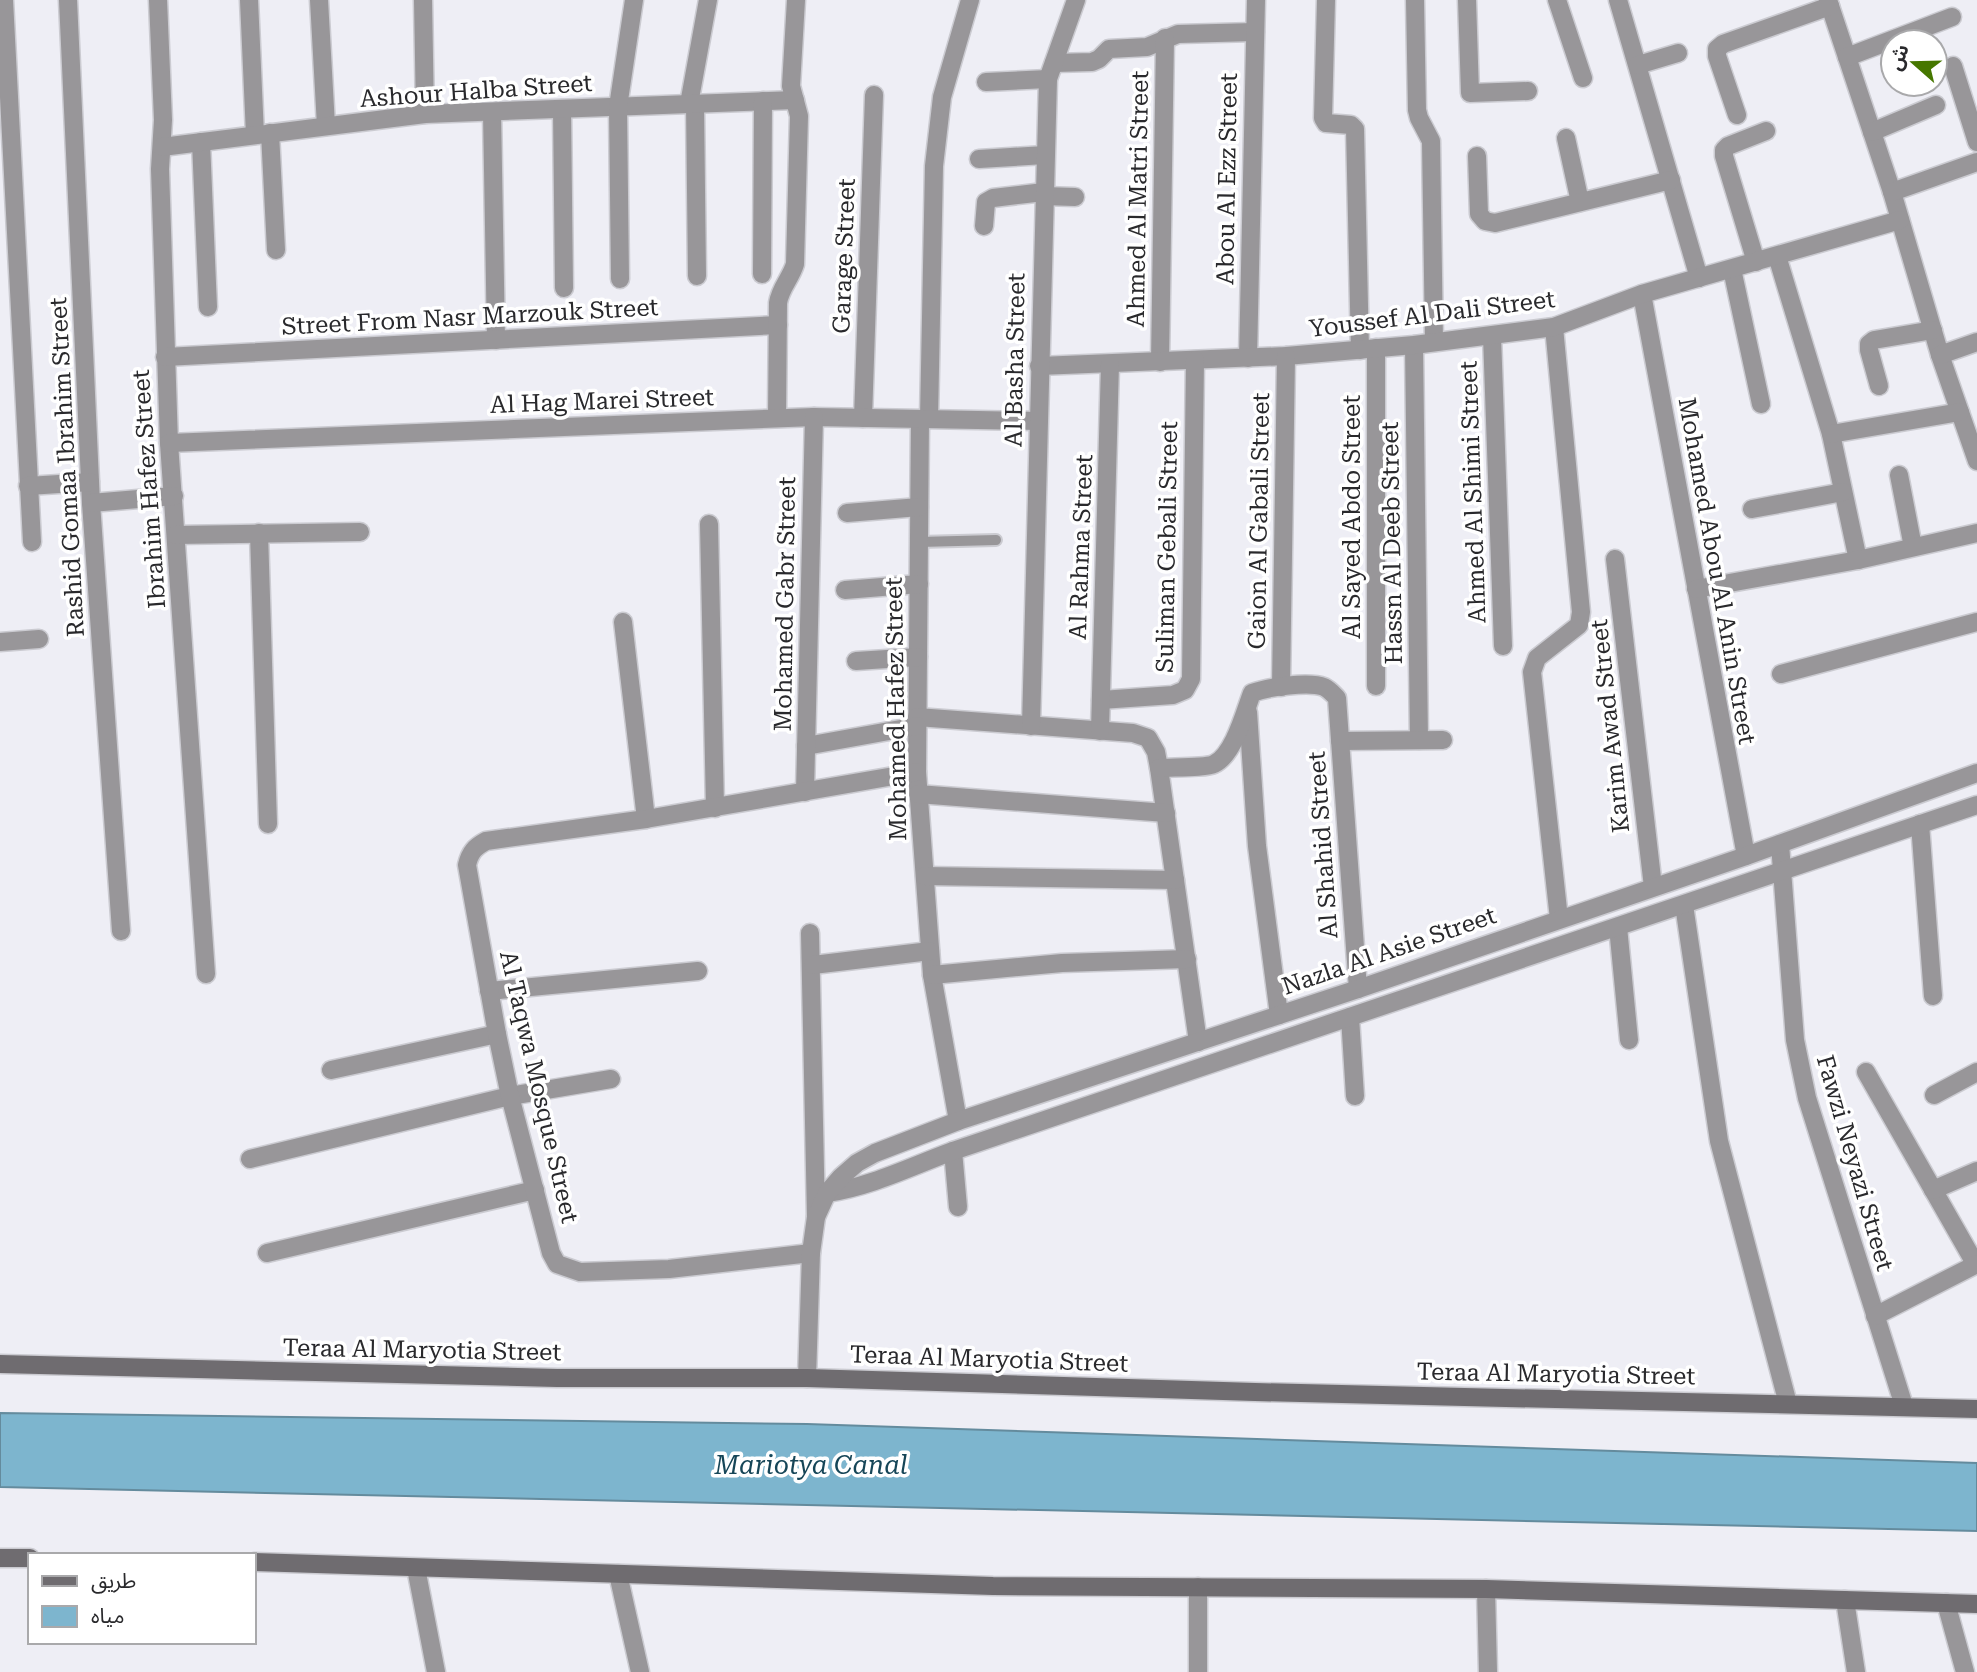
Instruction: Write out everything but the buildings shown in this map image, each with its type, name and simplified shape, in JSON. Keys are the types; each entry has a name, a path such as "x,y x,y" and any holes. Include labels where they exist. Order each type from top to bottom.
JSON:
{"main road":[{"name":"Teraa Al Maryotia Street","path":"0,1364 557,1378 807,1378 1241,1392 1977,1409"},
{"path":"0,1558 28,1559"},
{"path":"256,1563 993,1586 1486,1589 1977,1604"}],"street":[{"path":"4,0 32,542"},
{"name":"Rashid Gomaa Ibrahim Street","path":"68,0 91,503 121,930"},
{"name":"Ibrahim Hafez Street","path":"158,0 162,148 160,169 169,443 206,974"},
{"path":"249,0 276,250"},
{"path":"319,0 326,126"},
{"path":"423,0 425,114"},
{"path":"620,279 618,107 634,0"},
{"path":"697,276 692,104 708,0"},
{"path":"777,418 780,292 795,264 800,116 791,86 796,0"},
{"name":"Mohamed Hafez Street","path":"958,1121 932,975 918,794 919,507 934,166 942,97 970,0"},
{"name":"Al Basha Street","path":"1031,726 1045,155 1051,71 1076,0"},
{"name":"Abou Al Ezz Street","path":"1248,358 1256,0"},
{"name":"Al Sayed Abdo Street","path":"1326,0 1323,118 1326,123 1351,125 1354,129 1368,349 1376,686"},
{"path":"1415,0 1417,110 1431,141 1434,342"},
{"path":"1467,0 1470,93 1528,91"},
{"path":"1557,0 1583,78"},
{"path":"1618,0 1699,278"},
{"path":"1737,115 1717,49 1723,44 1829,3 1892,192 1940,355 1977,461"},
{"path":"1847,57 1952,17"},
{"path":"986,82 1092,62 1109,49 1147,47 1178,34 1255,32"},
{"name":"Ahmed Al Matri Street","path":"1160,362 1165,38"},
{"path":"1638,65 1678,52"},
{"path":"1953,66 1977,142"},
{"name":"Garage Street","path":"863,418 874,95"},
{"name":"Ashour Halba Street","path":"162,148 425,114 795,100"},
{"path":"762,274 763,102"},
{"path":"1872,132 1936,105"},
{"path":"562,109 564,288"},
{"path":"492,112 496,340"},
{"path":"1756,261 1724,150 1766,131"},
{"path":"1566,138 1580,202"},
{"path":"201,142 208,307"},
{"path":"979,159 1045,155"},
{"path":"1477,156 1479,214 1485,221 1495,223 1671,180"},
{"path":"1892,192 1977,162"},
{"path":"984,226 986,202 993,198 1044,194 1075,197"},
{"name":"Youssef Al Dali Street","path":"1039,366 1286,356 1414,345 1555,327 1642,295 1900,220"},
{"path":"1777,256 1831,434 1858,560"},
{"path":"1732,269 1761,404"},
{"name":"Mohamed Abou Al Anin Street","path":"1642,295 1745,856"},
{"name":"Street From Nasr Marzouk Street","path":"165,357 778,326"},
{"path":"1555,327 1581,612 1579,625 1537,658 1532,672 1559,919"},
{"path":"1879,386 1868,350 1869,344 1874,340 1933,330"},
{"name":"Ahmed Al Shimi Street","path":"1492,336 1503,646"},
{"path":"1940,355 1977,342"},
{"name":"Hassn Al Deeb Street","path":"1414,345 1419,740"},
{"name":"Gaion Al Gabali Street","path":"1281,687 1286,356"},
{"name":"Suliman Gebali Street","path":"1101,700 1172,695 1185,690 1191,678 1195,360"},
{"name":"Al Rahma Street","path":"1100,731 1110,363"},
{"path":"1831,434 1960,412"},
{"name":"Al Hag Marei Street","path":"169,443 814,417 1037,421"},
{"name":"Mohamed Gabr Street","path":"805,792 814,417"},
{"path":"1899,475 1913,547"},
{"path":"29,486 90,482"},
{"path":"1752,509 1843,492"},
{"path":"91,503 174,496"},
{"path":"847,513 919,507"},
{"path":"709,524 716,808"},
{"path":"176,534 360,532"},
{"path":"259,533 268,824"},
{"path":"1696,589 1858,560 1977,533"},
{"name":"Karim Awad Street","path":"1615,559 1653,887"},
{"path":"845,590 919,584"},
{"path":"623,622 646,819 917,772"},
{"path":"1781,674 1977,622"},
{"path":"0,642 39,639"},
{"path":"856,661 918,657"},
{"name":"Al Shahid Street","path":"1281,687 1315,684 1328,689 1336,698 1358,989"},
{"path":"1160,768 1214,764 1235,738 1252,693 1264,688 1281,687"},
{"path":"1247,705 1257,846 1279,1015"},
{"path":"806,746 917,722 1133,733 1148,738 1156,752 1160,768 1198,1042"},
{"path":"1340,741 1443,740"},
{"name":"Nazla Al Asie Street","path":"807,1378 811,1253 816,1217 827,1193 841,1177 857,1163 876,1153 958,1121 1358,989 1780,844 1977,773"},
{"path":"918,794 1166,813"},
{"name":"Nazla Al Asie Street","path":"827,1193 847,1190 953,1151 1977,805"},
{"name":"Al Taqwa Mosque Street","path":"646,819 486,841 470,854 467,865 496,1034 551,1253 557,1264 580,1272 669,1269 811,1253"},
{"path":"1920,824 1933,996"},
{"name":"Fawzi Neyazi Street","path":"1780,844 1795,1040 1807,1098 1904,1406"},
{"path":"925,876 1175,880"},
{"path":"1684,905 1719,1141 1788,1404"},
{"path":"1618,927 1629,1040"},
{"path":"810,933 813,965 816,1217"},
{"path":"813,965 930,951"},
{"path":"932,975 1062,963 1186,959"},
{"path":"489,990 698,971"},
{"path":"1323,1000 1329,1024"},
{"path":"1350,1017 1355,1096"},
{"path":"331,1070 496,1034"},
{"path":"1866,1072 1977,1265 1875,1315"},
{"path":"1934,1095 1977,1072"},
{"path":"250,1159 510,1096 611,1079"},
{"path":"1055,1089 1061,1115"},
{"path":"953,1151 958,1207"},
{"path":"1933,1190 1977,1171"},
{"path":"267,1253 535,1191"},
{"path":"416,1568 436,1672"},
{"path":"618,1574 640,1672"},
{"path":"1198,1587 1198,1672"},
{"path":"1486,1589 1488,1672"},
{"path":"1845,1600 1856,1672"},
{"path":"1946,1603 1965,1672"}],"lane":[{"path":"919,542 996,540"}],"water":[{"name":"Mariotya Canal","path":"0,1413 807,1424 1977,1463 1977,1531 0,1487"}]}
